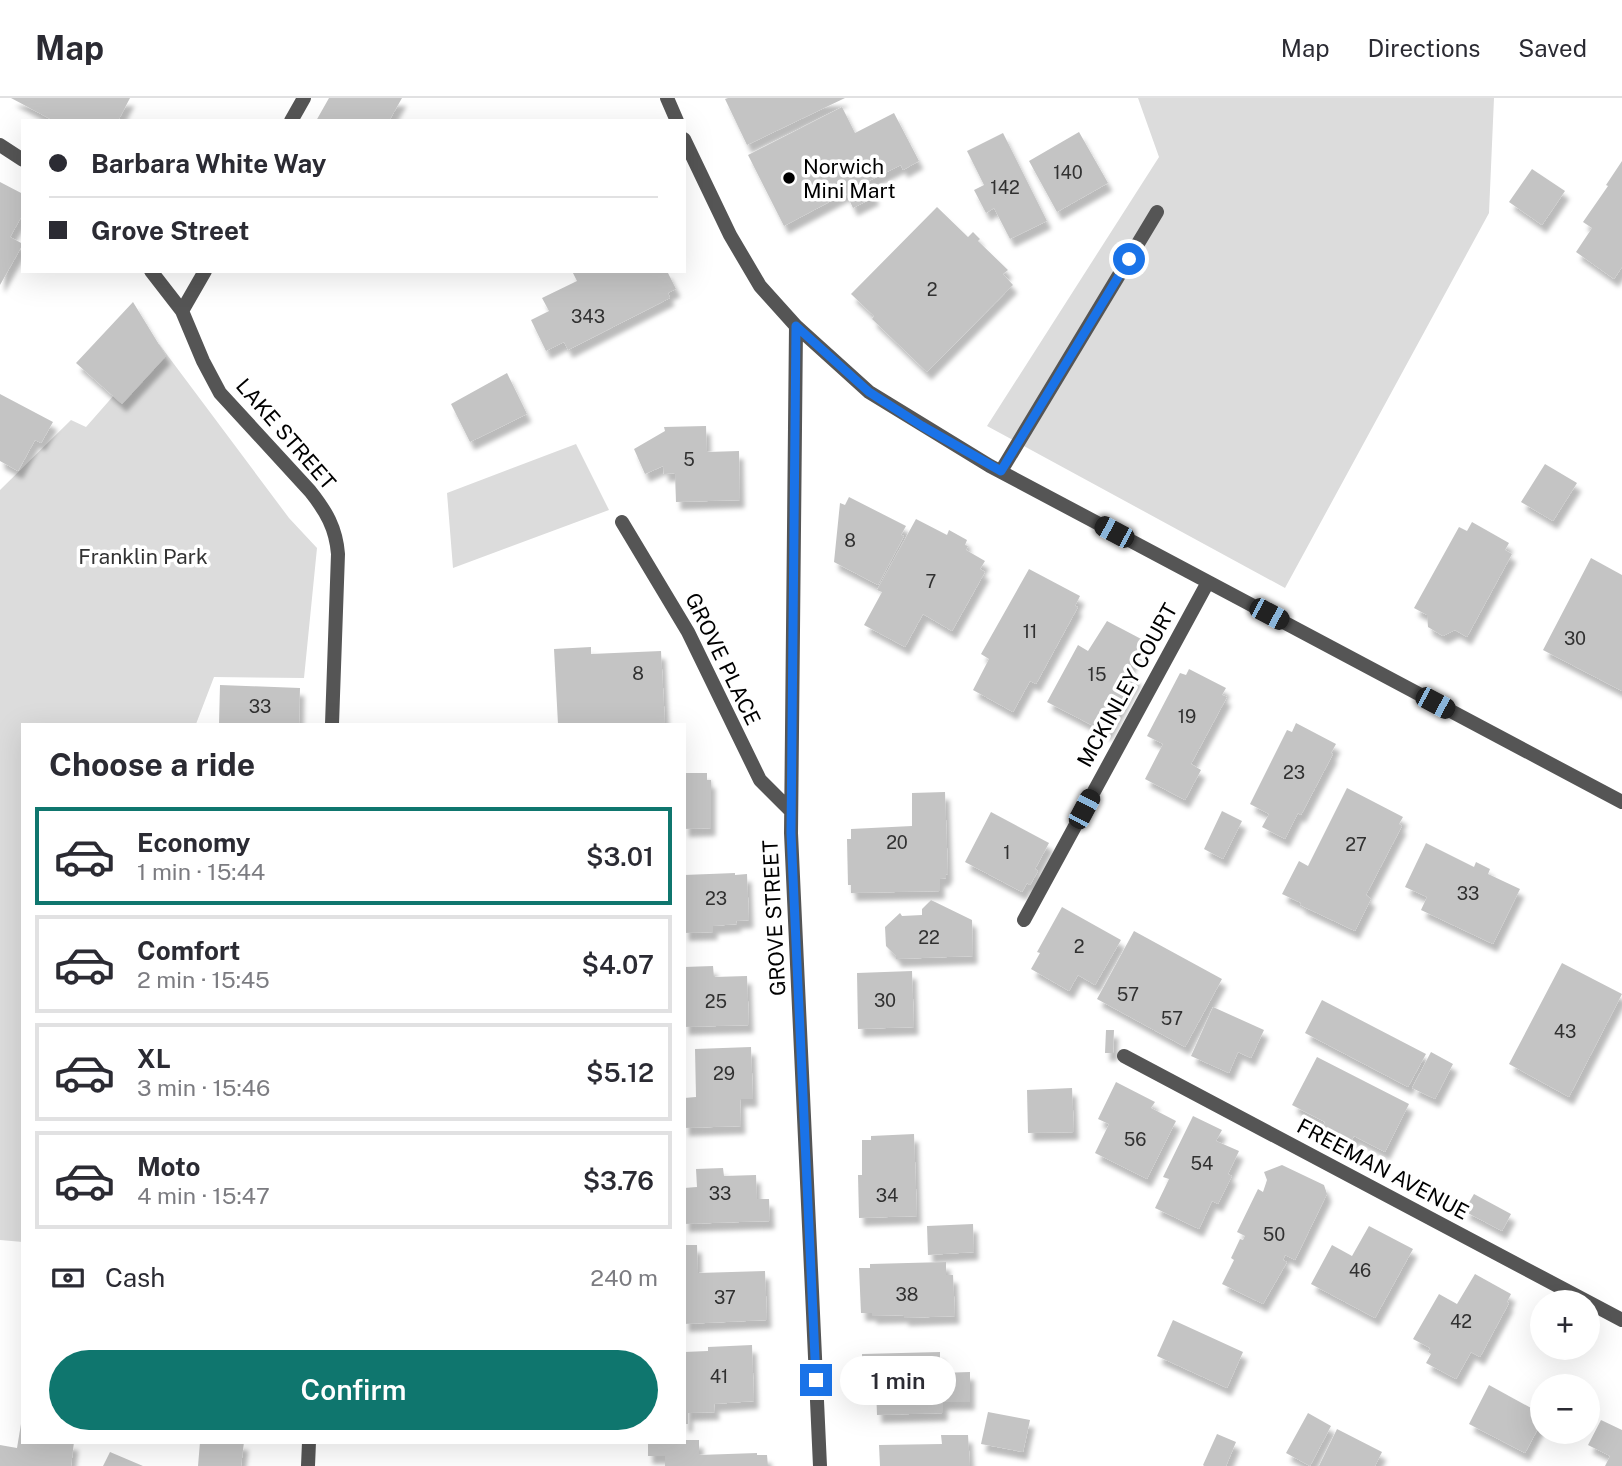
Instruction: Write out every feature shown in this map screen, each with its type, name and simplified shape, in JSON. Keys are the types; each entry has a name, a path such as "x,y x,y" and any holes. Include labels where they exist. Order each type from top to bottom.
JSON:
{"street":[{"path":"292,119 304,98"},
{"path":"667,98 676,119"},
{"path":"686,144 705,187 747,266 765,292 796,326 869,392 1001,471 1622,802"},
{"path":"0,145 21,159"},
{"path":"1001,471 1157,212"},
{"name":"LAKE STREET","path":"153,273 182,311 220,393 310,491 334,529 338,563 332,723"},
{"path":"182,311 204,273"},
{"name":"GROVE STREET","path":"796,326 791,811 820,1466"},
{"name":"GROVE PLACE","path":"622,522 688,632 760,780 791,811"},
{"name":"MCKINLEY COURT","path":"1024,920 1208,582"},
{"name":"FREEMAN AVENUE","path":"1124,1056 1622,1320"},
{"path":"308,1466 309,1444"}],"green space":[{"path":"1138,98 1494,98 1489,213 1285,588 987,426 1159,157"},
{"name":"Franklin Park","path":"159,344 289,518 317,548 304,678 214,677 196,723 21,723 21,1242 0,1240 0,490 71,420 86,427"},
{"path":"576,444 609,510 453,568 447,493"}],"building":[{"path":"11,98 130,98 119,119 50,119"},
{"path":"329,98 402,98 390,119 317,119"},
{"path":"845,98 747,145 725,99"},
{"path":"842,107 855,133 894,113 919,161 903,170 901,165 867,182 875,197 853,208 846,193 784,226 748,155"},
{"path":"1079,132 1108,183 1057,212 1029,161"},
{"path":"1003,133 1047,221 1010,239 994,208 986,213 974,190 984,185 967,151"},
{"path":"1622,161 1622,267 1614,279 1576,252 1592,228 1583,222"},
{"path":"1532,169 1565,191 1542,225 1509,202"},
{"path":"0,182 21,193 21,218 10,237 21,243 21,248 0,285"},
{"path":"937,207 968,237 973,232 980,239 978,241 1008,270 1003,274 1013,285 927,372 872,319 874,316 851,294"},
{"path":"573,273 668,273 676,289 668,293 670,298 568,350 564,342 546,351 531,320 549,311 542,298 577,281"},
{"path":"133,302 166,356 122,404 76,363"},
{"path":"507,373 527,414 470,442 451,404"},
{"path":"0,394 53,422 41,443 35,440 18,471 0,461"},
{"path":"706,426 707,452 739,451 740,500 676,502 675,473 664,474 663,466 645,474 634,449 665,431 664,427"},
{"path":"1545,464 1577,483 1553,521 1521,502"},
{"path":"849,497 906,526 901,535 904,536 878,585 834,562 840,503 845,505"},
{"path":"916,519 947,535 949,530 967,540 966,550 985,561 980,569 985,572 952,631 923,614 905,647 864,625 882,592 877,590"},
{"path":"1472,522 1509,543 1505,550 1512,554 1467,637 1455,630 1443,636 1428,627 1427,615 1414,608 1459,527 1467,531"},
{"path":"1591,558 1622,575 1622,691 1543,650"},
{"path":"1029,569 1080,596 1075,606 1078,607 1036,684 1030,681 1013,712 973,690 989,659 981,654"},
{"path":"1107,621 1143,640 1127,672 1137,677 1107,733 1047,702 1078,645 1088,651"},
{"path":"591,647 591,654 661,651 665,723 558,723 554,649"},
{"path":"1189,669 1226,688 1222,695 1227,697 1191,764 1201,770 1185,800 1145,779 1163,744 1147,736 1180,673 1186,675"},
{"path":"220,685 300,688 299,723 219,723"},
{"path":"1296,723 1336,744 1301,815 1298,813 1285,839 1262,827 1269,814 1250,804 1287,730 1292,732"},
{"path":"686,773 707,773 707,780 711,780 711,828 686,829"},
{"path":"1347,788 1403,817 1399,824 1402,826 1366,895 1371,899 1355,931 1282,894 1299,861 1308,866"},
{"path":"945,792 948,875 940,879 940,891 851,893 851,885 848,885 847,839 851,839 851,829 912,826 912,793"},
{"path":"1222,811 1242,821 1223,859 1204,849"},
{"path":"991,812 1049,843 1035,869 1038,871 1030,885 1027,883 1022,892 965,862"},
{"path":"1426,843 1474,867 1476,862 1490,869 1488,874 1520,889 1493,944 1421,910 1427,897 1405,887"},
{"path":"747,874 749,920 713,926 713,932 686,933 686,875"},
{"path":"931,900 972,920 973,956 896,959 886,946 885,927 900,913 902,916 922,915 922,909"},
{"path":"1062,907 1121,940 1095,985 1078,975 1069,991 1031,969 1040,953 1037,952"},
{"path":"1134,931 1222,979 1185,1047 1097,999"},
{"path":"1562,963 1622,994 1569,1097 1509,1064"},
{"path":"713,966 714,977 747,976 749,1025 686,1027 686,967"},
{"path":"912,971 914,1027 858,1029 857,973"},
{"path":"1322,1000 1426,1054 1408,1087 1305,1033"},
{"path":"1213,1007 1264,1030 1251,1058 1238,1052 1229,1073 1191,1056"},
{"path":"1106,1030 1114,1030 1113,1053 1105,1053"},
{"path":"751,1047 753,1099 740,1099 741,1126 686,1128 686,1098 696,1097 695,1049"},
{"path":"1431,1052 1453,1064 1435,1099 1412,1088"},
{"path":"1317,1057 1409,1104 1385,1152 1354,1136 1350,1143 1322,1128 1325,1122 1292,1105"},
{"path":"1116,1082 1155,1102 1151,1108 1176,1121 1147,1179 1095,1153 1109,1124 1098,1119"},
{"path":"1072,1088 1074,1132 1028,1133 1027,1090"},
{"path":"1193,1116 1222,1130 1216,1141 1239,1151 1228,1174 1232,1176 1218,1204 1212,1201 1199,1229 1155,1208 1169,1179 1163,1177"},
{"path":"914,1134 917,1216 859,1218 858,1175 862,1175 862,1140 871,1140 871,1136"},
{"path":"1282,1165 1324,1185 1327,1194 1295,1260 1285,1255 1283,1260 1287,1262 1263,1304 1222,1284 1234,1260 1231,1258 1240,1239 1243,1240 1245,1236 1237,1232 1258,1189 1263,1192 1267,1180 1264,1172"},
{"path":"723,1168 724,1176 756,1175 757,1199 769,1199 770,1221 686,1224 686,1188 697,1187 696,1169"},
{"path":"1474,1194 1511,1214 1502,1231 1464,1211"},
{"path":"973,1224 974,1252 928,1255 927,1226"},
{"path":"1369,1226 1413,1249 1375,1318 1311,1284 1332,1245 1352,1256"},
{"path":"686,1245 697,1245 698,1273 765,1271 767,1320 686,1324"},
{"path":"946,1262 946,1275 953,1275 955,1316 904,1318 904,1315 872,1316 872,1313 861,1313 859,1268 870,1268 870,1264"},
{"path":"1475,1274 1511,1294 1507,1302 1509,1303 1480,1357 1471,1352 1456,1379 1426,1363 1431,1354 1428,1352 1430,1348 1413,1339 1439,1294 1457,1304"},
{"path":"1173,1320 1243,1352 1227,1388 1157,1356"},
{"path":"752,1345 754,1401 714,1404 715,1412 688,1413 686,1424 686,1352 708,1351 708,1347"},
{"path":"940,1352 940,1373 970,1372 970,1402 943,1402 943,1413 877,1415 876,1386 863,1387 862,1354"},
{"path":"1489,1385 1530,1407 1530,1444 1525,1453 1469,1424"},
{"path":"988,1412 1030,1420 1023,1452 981,1444"},
{"path":"1308,1413 1331,1426 1310,1466 1286,1453"},
{"path":"1601,1420 1622,1430 1622,1466 1605,1466 1610,1456 1588,1445 1600,1444"},
{"path":"21,1424 21,1444 74,1444 71,1466 0,1466 0,1445 17,1448"},
{"path":"1337,1429 1382,1452 1375,1466 1319,1466"},
{"path":"1217,1434 1236,1442 1226,1466 1204,1466 1203,1465"},
{"path":"941,1435 968,1435 970,1466 880,1466 879,1445 942,1444"},
{"path":"686,1440 699,1440 699,1455 757,1453 767,1455 768,1466 665,1466 665,1456 648,1456 648,1444 686,1444"},
{"path":"200,1444 244,1444 241,1466 198,1466"},
{"path":"110,1452 143,1466 103,1466"}],"place":[{"name":"Norwich Mini Mart","path":"789,178"}],"route":[{"path":"816,1380 791,833 796,326 869,392 1001,471 1129,259"}]}
